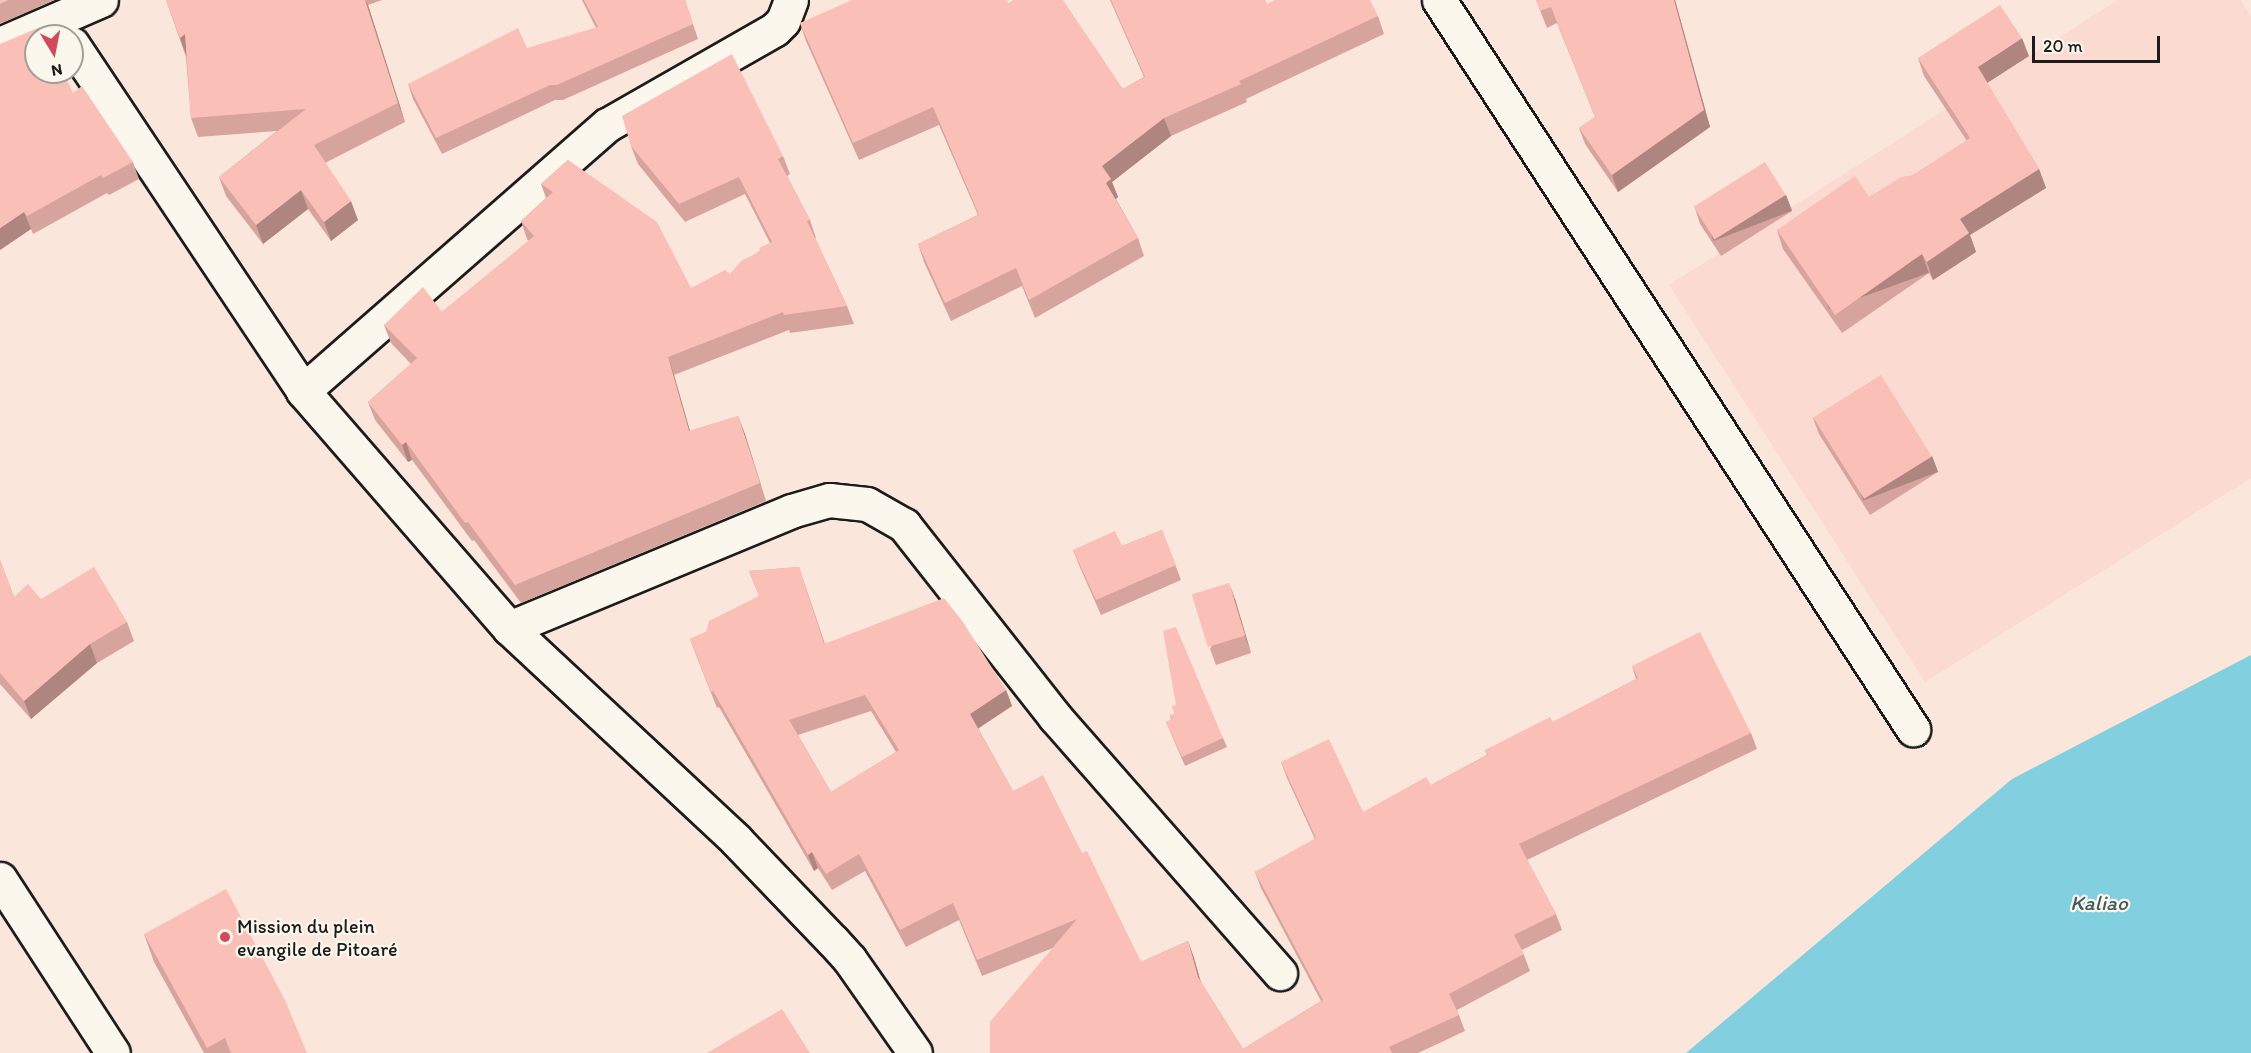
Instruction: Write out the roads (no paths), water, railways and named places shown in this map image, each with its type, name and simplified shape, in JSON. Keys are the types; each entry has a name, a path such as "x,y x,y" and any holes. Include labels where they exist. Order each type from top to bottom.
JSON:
{"street":[{"path":"303,391 607,125 775,29 783,21 790,0"},
{"path":"1439,0 1913,729"},
{"path":"74,24 97,1"},
{"path":"0,44 24,40"},
{"path":"84,62 303,391 509,628 736,840 833,941 850,960 915,1053"},
{"path":"509,628 791,511 829,500 867,504 904,525 1055,717 1280,973"},
{"path":"0,879 113,1053"}],"water":[{"name":"Kaliao","path":"2251,655 2251,1053 1686,1053 2012,779"}],"place":[{"name":"Mission du plein evangile de Pitoaré","path":"225,937"}]}
